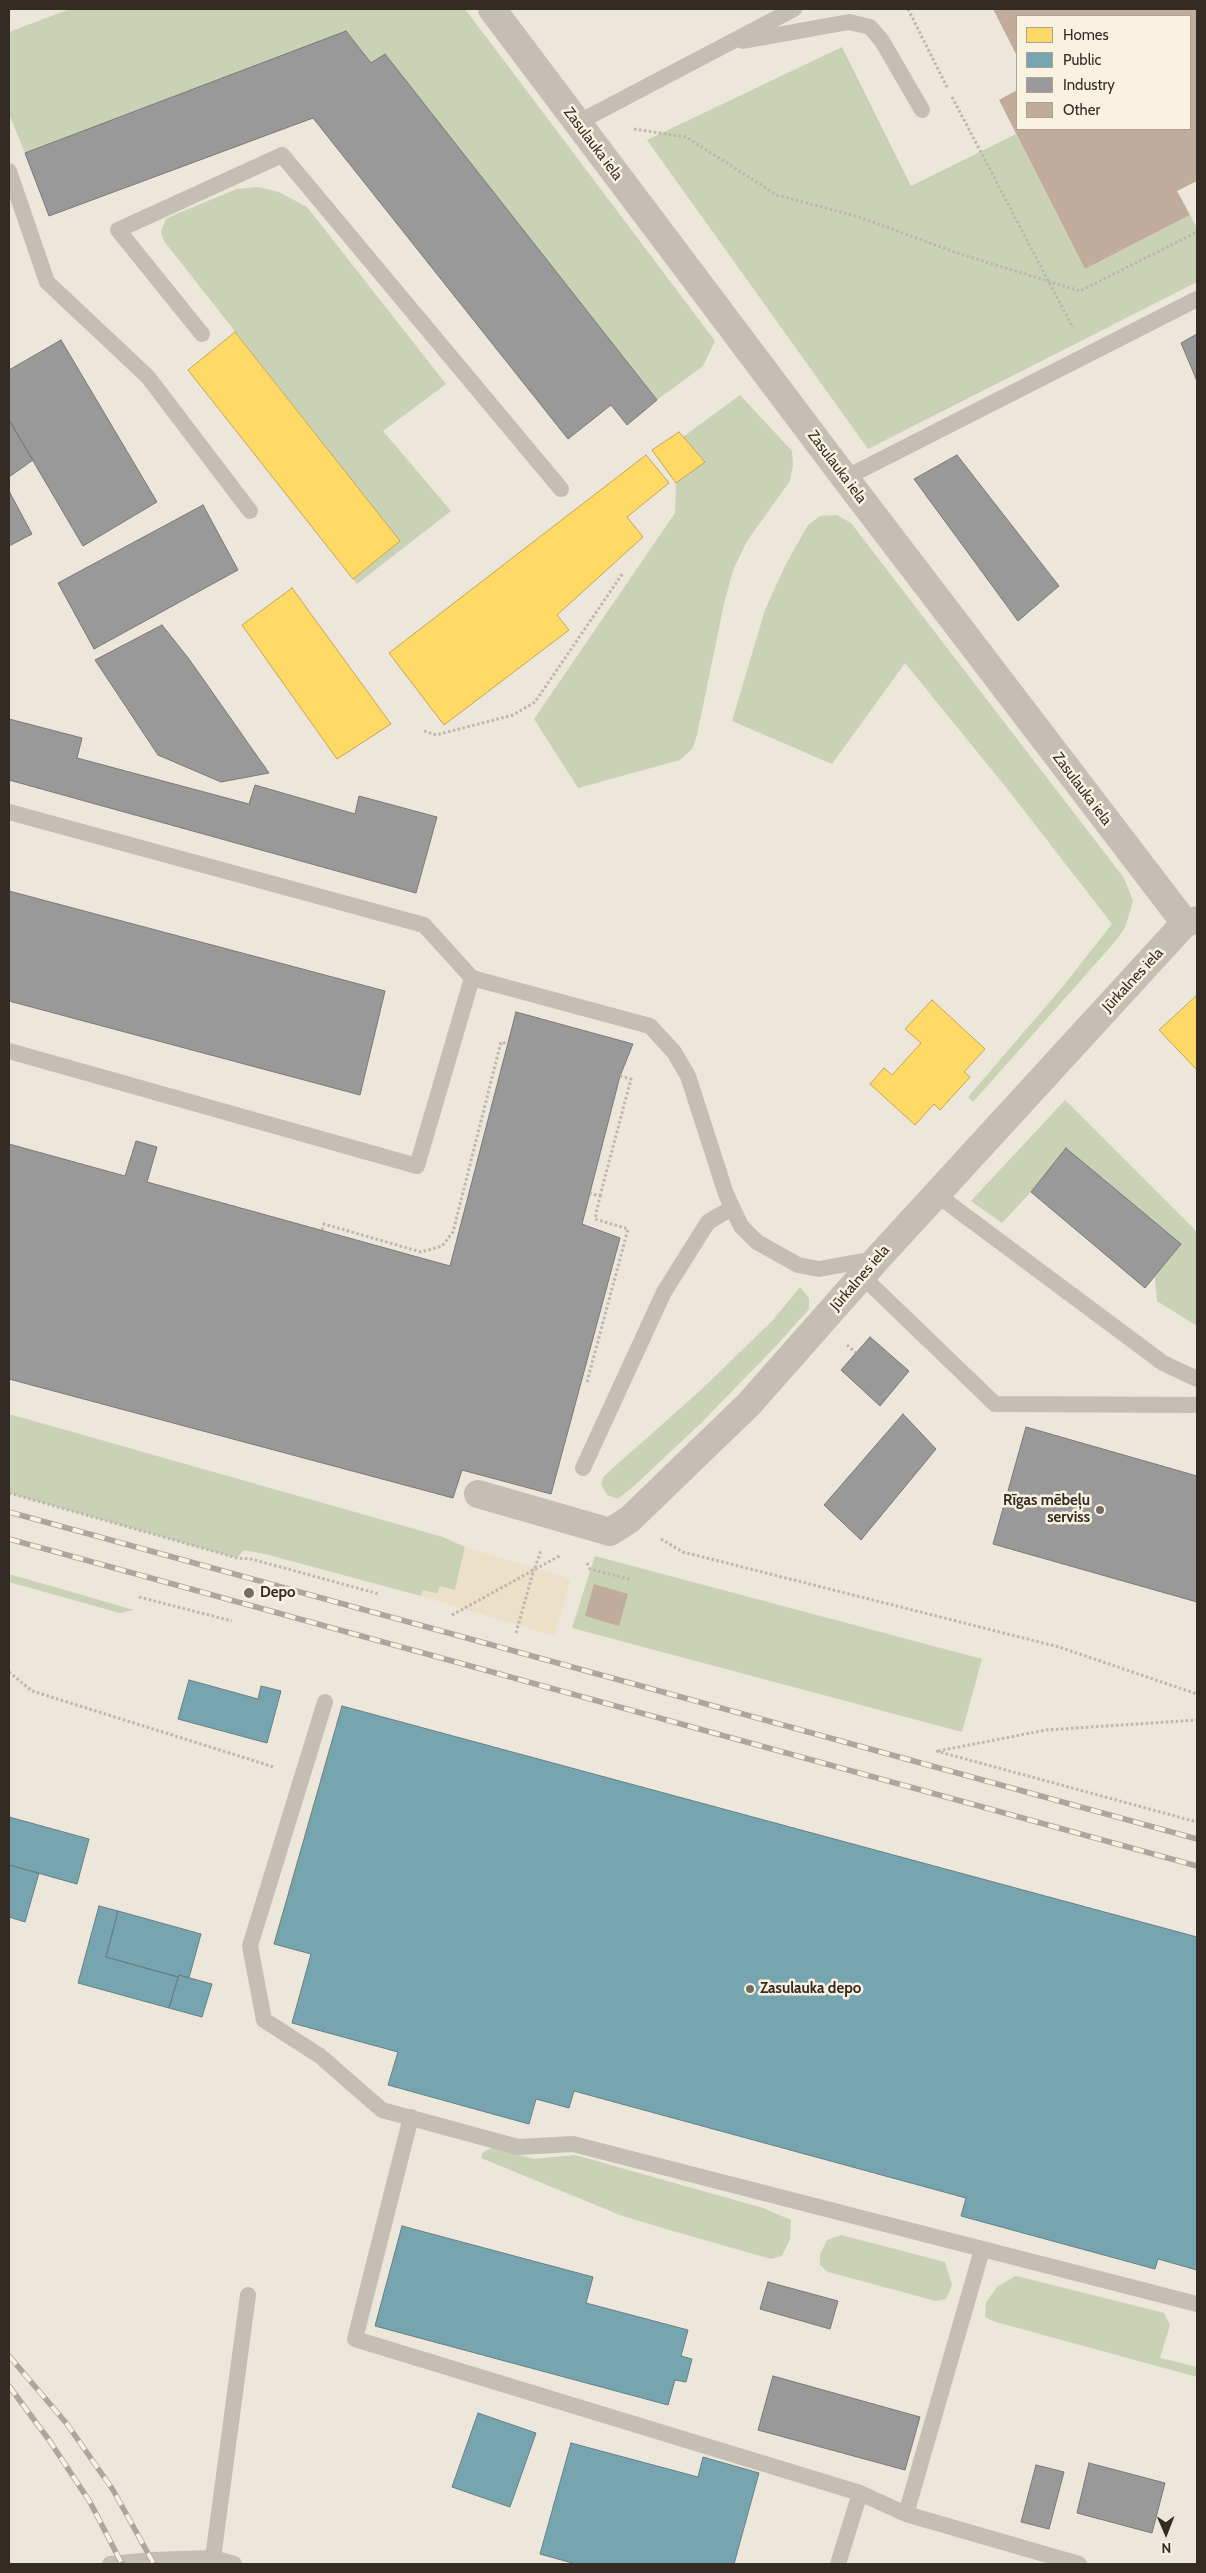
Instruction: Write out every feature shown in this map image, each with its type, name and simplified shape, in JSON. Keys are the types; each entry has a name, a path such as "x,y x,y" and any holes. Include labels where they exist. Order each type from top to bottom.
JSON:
{"street":[{"name":"Zasulauka iela","path":"492,9 845,478 1191,921"},
{"name":"Jūrkalnes iela","path":"478,1494 610,1532 630,1519 749,1404 869,1267 1191,921"}],"lane":[{"path":"577,123 794,9"},
{"path":"727,45 849,22 870,27 882,40 922,110"},
{"path":"202,334 118,230 282,155 561,489"},
{"path":"9,171 47,282 148,378 250,511"},
{"path":"845,478 1197,299"},
{"path":"9,812 424,925 472,978 650,1026 674,1052 688,1076 732,1208 741,1226 757,1242 798,1265 819,1269 869,1267 994,1404 1197,1405"},
{"path":"9,1050 417,1166 472,978"},
{"path":"936,1194 1163,1363 1197,1379"},
{"path":"583,1468 664,1292 708,1222 732,1208"},
{"path":"325,1702 250,1946 264,2020 320,2056 382,2110 518,2147 573,2144 1197,2304"},
{"path":"411,2118 355,2339 860,2493 906,2514 1079,2564"},
{"path":"906,2514 982,2250"},
{"path":"213,2558 248,2295"},
{"path":"838,2564 860,2493"},
{"path":"110,2564 152,2560 213,2558 234,2564"}],"path":[{"path":"908,9 1048,282 1088,355"},
{"path":"630,128 686,137 777,195 859,217 960,254 1048,282 1080,290 1197,232"},
{"path":"424,731 436,735 513,715 535,702 623,573"},
{"path":"586,1384 628,1229 595,1219 631,1079 620,1076"},
{"path":"590,1193 600,1196"},
{"path":"9,1493 237,1558 251,1559 379,1594"},
{"path":"535,1568 551,1515"},
{"path":"630,1519 683,1552 1058,1647 1197,1694"},
{"path":"452,1615 534,1568 516,1633"},
{"path":"590,1569 632,1580"},
{"path":"139,1597 232,1621"},
{"path":"9,1672 32,1690 302,1776"},
{"path":"1197,1720 1046,1730 936,1751 1197,1822"}],"green space":[{"path":"70,9 465,9 715,341 703,366 657,400 385,54 371,63 346,31 25,153 9,114 9,32"},
{"path":"842,47 911,186 1016,134 1085,269 1190,215 1197,228 1197,282 868,449 647,140"},
{"path":"258,187 279,192 307,207 446,384 383,431 451,511 357,584 353,579 400,541 164,241 161,232 166,219 176,214 237,189"},
{"path":"740,395 792,451 793,465 790,481 747,541 733,570 724,604 697,735 692,749 680,760 578,788 534,719 675,513 676,483 705,462 683,437"},
{"path":"837,515 851,523 1124,878 1133,901 1125,928 1113,944 973,1102 968,1097 1060,990 1112,924 1009,791 905,663 832,764 732,721 765,610 785,566 808,525 820,516"},
{"path":"1065,1100 1197,1232 1197,1326 1157,1301 1155,1277 1180,1244 1067,1148 1031,1192 1002,1223 971,1201"},
{"path":"800,1287 809,1298 809,1309 776,1346 701,1423 634,1486 618,1499 607,1495 601,1484 604,1476 702,1389 773,1320"},
{"path":"9,1414 443,1537 465,1547 455,1590 438,1594 423,1590 421,1596 265,1554 244,1550 237,1558 9,1493"},
{"path":"595,1556 982,1659 962,1732 572,1628"},
{"path":"9,1574 134,1610 120,1613 9,1582"},
{"path":"492,2148 534,2159 575,2155 763,2208 791,2220 790,2239 782,2256 771,2259 659,2227 620,2215 481,2158 483,2152"},
{"path":"841,2235 945,2262 952,2285 946,2299 936,2301 828,2272 820,2265 820,2254 827,2240"},
{"path":"1016,2276 1164,2313 1170,2325 1160,2358 1197,2367 1197,2377 996,2322 985,2317 986,2302 998,2286"}],"shaded area":[{"path":"465,1547 571,1579 554,1636 421,1596 423,1590 437,1594 440,1586 455,1590"}],"building: Homes":[{"path":"235,332 400,541 353,579 188,370"},
{"path":"679,432 705,462 676,483 652,450"},
{"path":"646,455 669,483 627,517 643,537 557,615 569,630 444,725 389,653"},
{"path":"292,588 391,724 337,759 242,625"},
{"path":"1197,995 1197,1070 1159,1030"},
{"path":"932,1000 985,1049 964,1072 970,1077 940,1110 934,1104 915,1125 870,1084 884,1068 892,1075 921,1043 905,1029"}],"building: Public":[{"path":"189,1680 258,1699 261,1686 281,1691 267,1743 178,1719"},
{"name":"Zasulauka depo","path":"342,1706 1197,1937 1197,2270 1158,2259 1155,2269 961,2216 966,2198 574,2091 569,2108 536,2099 529,2124 388,2085 398,2052 292,2023 311,1954 274,1944"},
{"path":"9,1817 89,1839 77,1884 9,1865"},
{"path":"9,1865 39,1873 25,1922 9,1917"},
{"path":"99,1906 118,1911 106,1957 178,1977 169,2008 78,1983"},
{"path":"118,1911 201,1934 189,1978 179,1975 178,1977 106,1957"},
{"path":"179,1975 212,1984 202,2017 169,2008"},
{"path":"402,2226 593,2277 586,2303 688,2330 681,2356 692,2359 686,2382 675,2380 668,2405 375,2326"},
{"path":"478,2413 536,2433 510,2507 452,2487"},
{"path":"571,2443 698,2477 703,2457 759,2473 734,2564 576,2564 540,2554"}],"building: Industry":[{"path":"346,31 371,63 385,54 657,400 627,425 611,405 568,439 313,118 49,216 25,153"},
{"path":"1197,334 1197,381 1181,343"},
{"path":"61,340 157,502 83,546 9,420 9,370"},
{"path":"9,420 33,460 9,477"},
{"path":"957,455 1059,586 1018,621 914,479"},
{"path":"9,491 32,534 9,546"},
{"path":"203,505 238,570 94,649 58,583"},
{"path":"162,625 189,659 269,773 221,782 158,755 95,660"},
{"path":"9,719 82,738 77,758 249,804 255,785 355,814 359,796 437,817 416,893 9,780"},
{"path":"9,891 385,991 360,1095 9,1001"},
{"path":"516,1012 633,1044 620,1076 582,1224 620,1238 551,1494 462,1470 453,1498 9,1379 9,1144 125,1176 136,1141 157,1147 147,1182 450,1266"},
{"path":"1066,1148 1181,1244 1145,1288 1031,1192"},
{"path":"870,1337 909,1371 880,1406 841,1370"},
{"path":"903,1414 936,1449 861,1540 824,1505"},
{"name":"Rīgas mēbeļu serviss","path":"1026,1427 1197,1476 1197,1602 993,1544"},
{"path":"768,2282 838,2301 830,2329 760,2309"},
{"path":"773,2376 920,2417 905,2470 758,2430"},
{"path":"1089,2463 1165,2483 1152,2533 1077,2513"},
{"path":"1036,2465 1064,2472 1049,2529 1021,2522"}],"building: Other":[{"path":"993,9 1197,9 1197,181 1177,191 1190,215 1085,269 999,100 1016,91 1016,130 1191,130 1191,15 1016,15 1016,54"},
{"path":"594,1584 628,1594 619,1626 585,1616"}],"railway":[{"path":"9,1512 1197,1839"},
{"path":"9,1539 1197,1866"},
{"path":"9,2356 67,2424 113,2490 154,2564"},
{"path":"9,2386 49,2440 90,2502 122,2564"}],"place":[{"name":"Rīgas mēbeļu serviss","path":"1100,1510"},
{"name":"Depo","path":"249,1593"},
{"name":"Zasulauka depo","path":"750,1989"}]}
